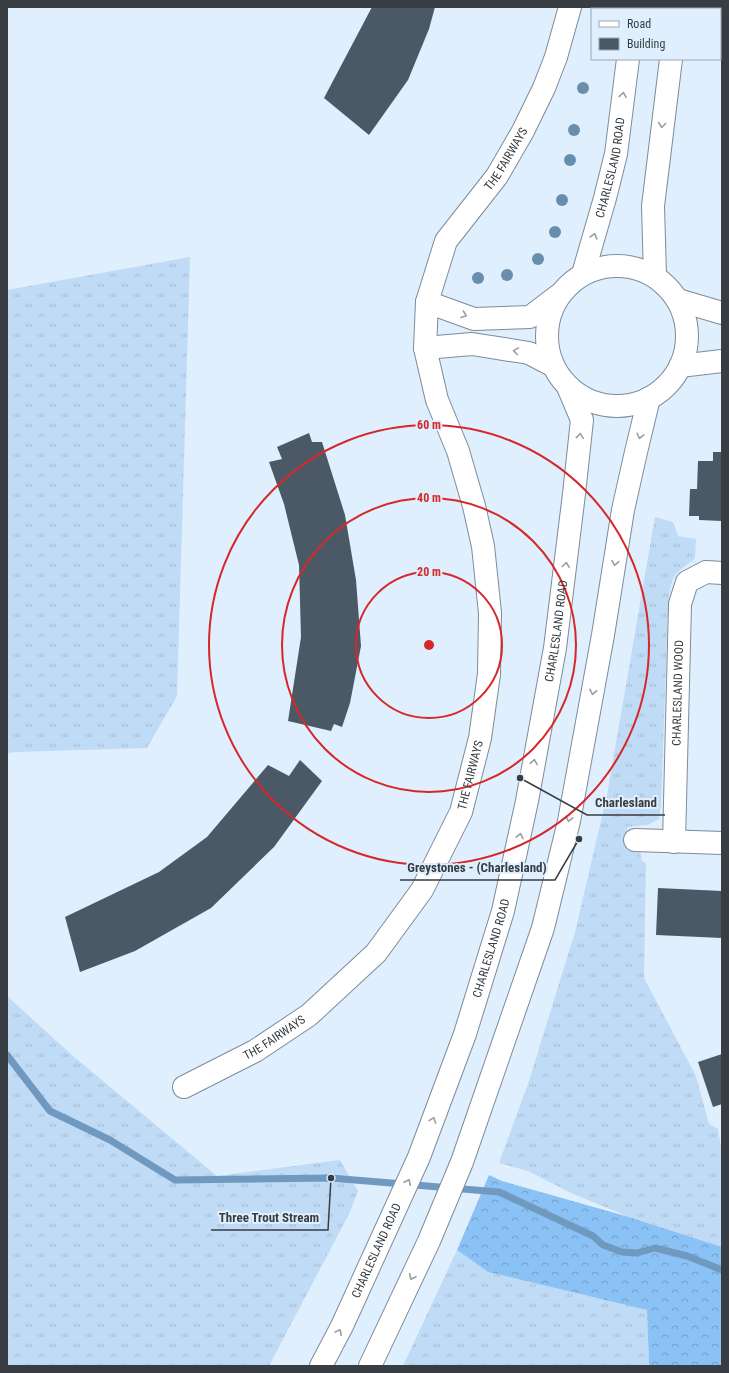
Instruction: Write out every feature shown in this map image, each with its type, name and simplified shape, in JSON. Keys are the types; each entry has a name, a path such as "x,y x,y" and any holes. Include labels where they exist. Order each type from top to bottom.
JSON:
{"main road":[{"name":"THE FAIRWAYS","path":"184,1087 255,1051 309,1015 376,952 422,890 461,812 480,738 489,674 490,613 483,546 474,506 458,451 437,400 424,348 427,302 446,241 497,176 523,131 544,88 556,56 570,7"},
{"name":"CHARLESLAND ROAD","path":"583,274 616,154 628,60"},
{"path":"655,276 653,206 671,60"},
{"path":"427,302 474,319 530,317 559,295 570,283 583,274 611,265 640,269 655,276 668,287 678,300 685,319 687,338 685,352 680,366 671,380 661,390 649,398 623,406 599,404 582,397 568,387 552,365 546,334 551,310 559,295"},
{"path":"678,300 722,313"},
{"path":"424,348 472,344 529,353 552,365"},
{"path":"680,366 722,361"},
{"name":"CHARLESLAND ROAD","path":"320,1366 342,1326 419,1157 465,1034 503,911 527,801 555,648 582,420 568,387"},
{"path":"370,1366 429,1242 462,1162 545,920 569,821 603,635 623,510 649,398"},
{"name":"CHARLESLAND WOOD","path":"674,842 680,604 687,582 706,572 722,573"},
{"path":"635,840 722,843"}],"green space":[{"path":"190,257 177,696 147,748 7,753 7,290"},
{"path":"655,517 673,522 678,536 696,539 695,559 681,569 674,578 669,597 661,804 659,819 647,825 627,827 627,850 640,852 642,861 646,863 644,978 696,1076 709,1124 718,1129 722,1153 722,1247 629,1217 571,1193 528,1171 499,1163 528,1084 575,932 607,795"},
{"path":"7,996 73,1056 217,1176 340,1160 358,1191 349,1214 269,1366 7,1366"},
{"path":"489,1175 502,1181 629,1217 722,1247 722,1366 649,1366 647,1310 488,1272 457,1250"},
{"path":"457,1250 488,1272 647,1310 649,1366 403,1366"}],"building":[{"path":"372,7 435,7 429,29 408,80 369,135 324,98"},
{"path":"309,433 312,442 322,442 345,515 356,580 361,646 350,703 342,727 334,724 331,731 288,721 301,637 299,565 284,504 269,462 282,459 277,447"},
{"path":"713,452 722,452 722,521 699,520 699,516 689,516 690,489 697,489 698,461 713,461"},
{"path":"300,760 322,781 274,847 211,908 135,951 80,972 65,917 159,872 207,837 268,765 289,776"},
{"path":"658,888 722,891 722,938 656,935"},
{"path":"722,1054 722,1104 713,1107 698,1062"}],"waterway":[{"path":"7,1055 50,1111 110,1140 175,1180 331,1178 499,1192 593,1236 603,1245 622,1252 637,1253 655,1248 687,1256 722,1270"}],"place":[{"name":"Charlesland","path":"520,778"},
{"name":"Greystones - (Charlesland)","path":"579,839"},
{"name":"Three Trout Stream","path":"331,1178"}]}
